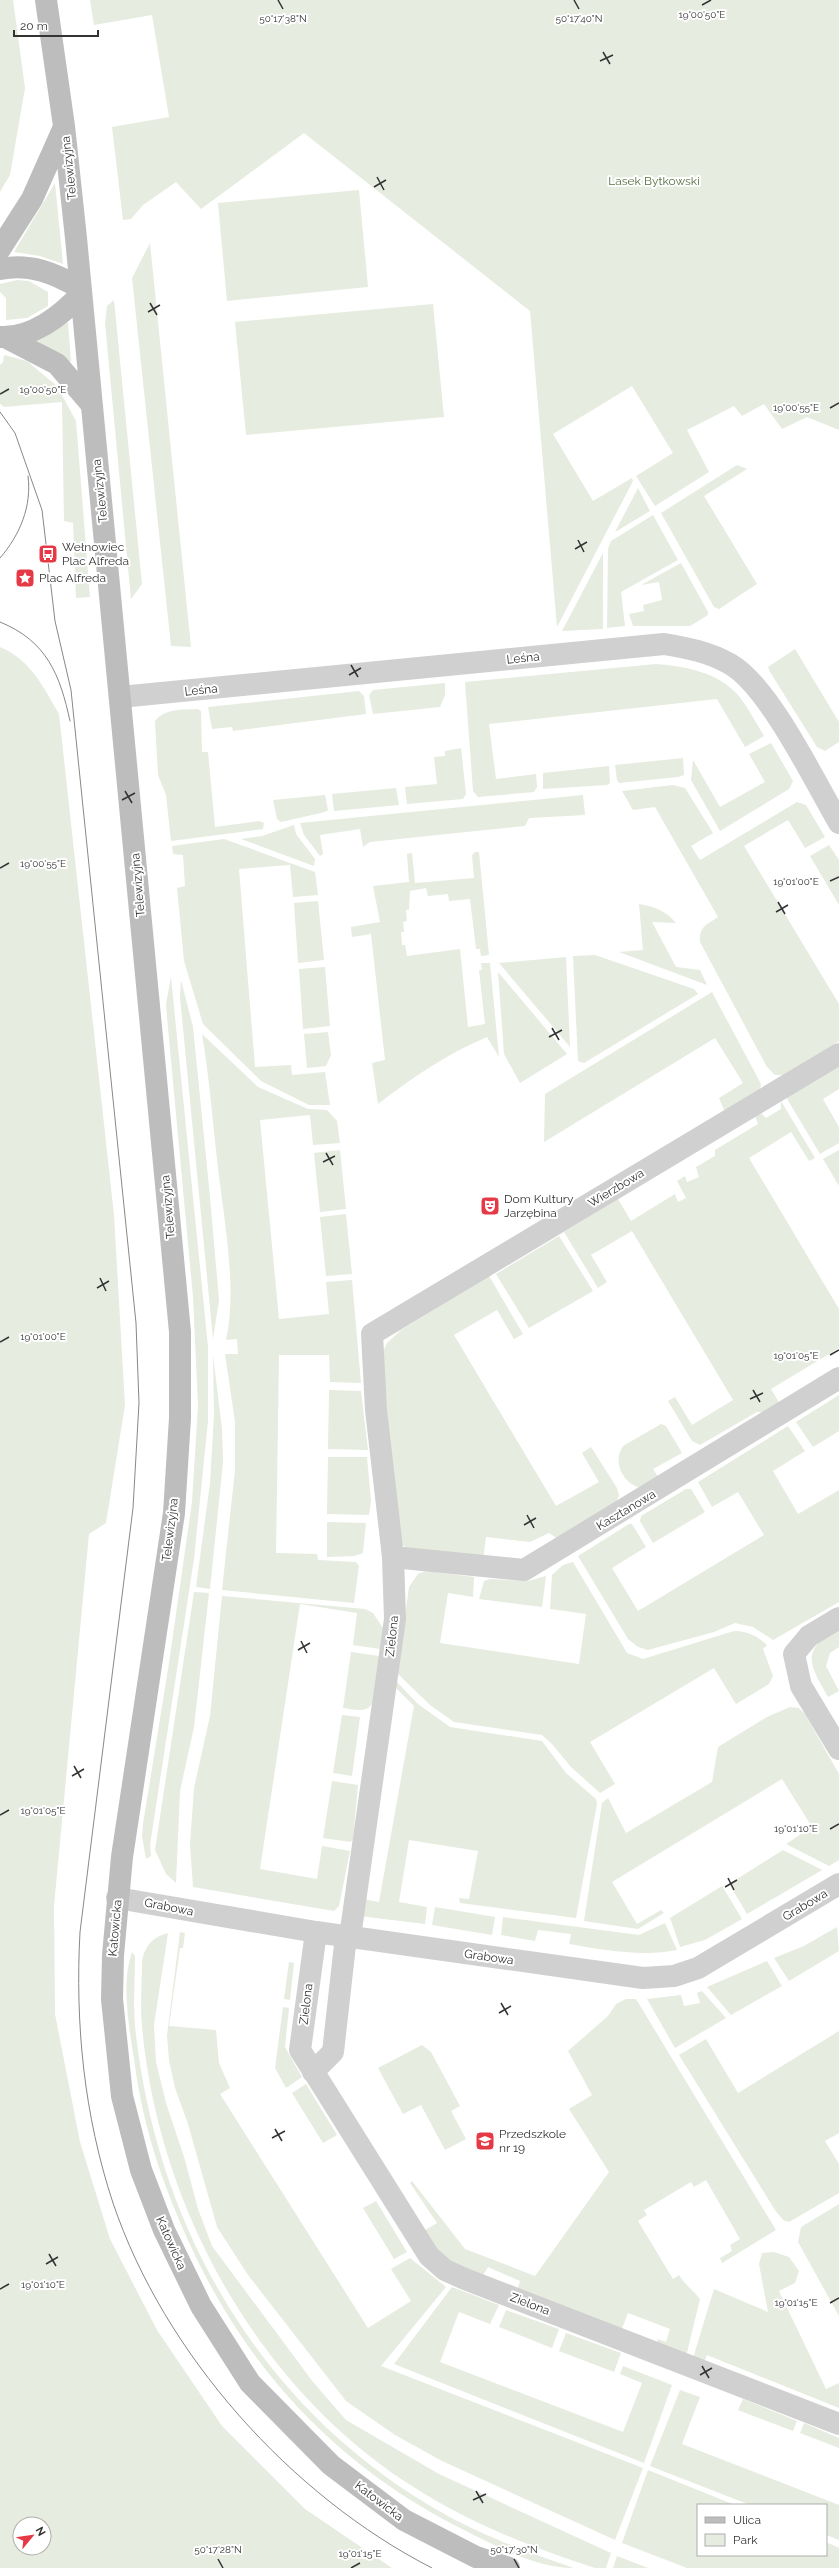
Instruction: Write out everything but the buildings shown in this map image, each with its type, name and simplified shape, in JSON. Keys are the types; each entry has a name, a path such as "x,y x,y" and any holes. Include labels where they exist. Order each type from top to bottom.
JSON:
{"main road":[{"name":"Telewizyjna","path":"46,0 64,126 180,1332 180,1418 174,1513 135,1770"},
{"path":"0,250 32,200 64,126"},
{"path":"0,269 12,267 33,268 54,273 80,291 70,306 45,324 3,337"},
{"path":"3,337 57,364 92,406"},
{"name":"Katowicka","path":"135,1770 117,1898 112,1999 122,2096 141,2170 164,2230 201,2306 250,2383 331,2465 404,2520 476,2557 509,2568"}],"street":[{"name":"Leśna","path":"120,697 664,644 702,651 732,665 757,687 839,822"},
{"name":"Wierzbowa","path":"372,1334 839,1054"},
{"name":"Zielona","path":"313,2072 333,2052 348,1937 395,1619 393,1557 376,1410 372,1334"},
{"name":"Kasztanowa","path":"393,1557 524,1570 839,1378"},
{"path":"839,1618 809,1636 794,1654 801,1686 839,1749"},
{"name":"Grabowa","path":"117,1898 348,1937 643,1978 674,1976 698,1968 839,1884"},
{"name":"Zielona","path":"316,1932 300,2050 429,2256 445,2270 839,2424"}],"green space":[{"path":"0,0 13,0 25,88 10,175 0,192"},
{"name":"Lasek Bytkowski","path":"90,0 839,0 839,430 807,417 782,429 764,404 742,416 734,406 687,430 709,472 655,506 636,476 673,453 632,386 553,434 593,501 632,478 633,481 557,627 530,311 304,133 201,209 176,182 143,205 131,219 123,220 112,127 169,117 152,15 94,25"},
{"path":"55,183 63,264 40,256 14,252"},
{"path":"359,190 368,287 227,301 218,203"},
{"path":"150,243 191,647 171,646 132,278"},
{"path":"17,280 29,281 48,292 48,306 27,318 6,320 6,298 0,292 0,284"},
{"path":"114,300 142,584 131,599 105,323 107,306"},
{"path":"433,304 444,417 246,435 235,322"},
{"path":"65,321 68,323 71,361 69,362 35,339"},
{"path":"4,355 27,361 57,386 76,421 90,597 76,598 73,523 64,521 62,402 4,407 0,404 0,365 3,362"},
{"path":"737,465 747,469 704,496 757,584 719,609 714,607 661,513"},
{"path":"638,488 650,511 615,532"},
{"path":"653,515 678,560 621,592 625,626 607,628 608,549 611,541"},
{"path":"603,553 603,629 562,631"},
{"path":"681,563 708,612 708,615 690,626 633,626 629,614 644,611 643,605 662,600 659,582 641,585"},
{"path":"0,647 11,652 28,667 42,685 59,714 114,1215 125,1405 106,1523 89,1534 54,1906 55,2014 80,2142 110,2239 157,2330 222,2426 305,2509 392,2568 0,2568"},
{"path":"795,649 839,722 839,742 825,751 817,747 768,667"},
{"path":"656,664 678,666 700,672 721,681 730,687 749,710 764,736 745,747 717,699 489,724 496,779 536,774 537,787 534,792 478,797 473,791 465,682"},
{"path":"445,683 445,695 440,707 373,714 369,695 373,690"},
{"path":"359,691 364,696 366,714 233,731 232,727 212,729 208,707"},
{"path":"198,709 201,711 202,752 208,752 215,827 259,821 264,823 263,829 171,841 166,795 158,775 155,721 159,717 169,712"},
{"path":"771,743 793,781 789,789 720,831 691,780 693,760 720,807 765,782 749,754"},
{"path":"461,748 466,794 463,799 407,804 405,787 437,784 434,757 445,756 445,751"},
{"path":"683,758 684,775 678,777 619,783 617,780 615,765"},
{"path":"609,766 610,783 607,785 543,789 543,773"},
{"path":"673,785 685,788 713,833 691,846 700,860 797,802 806,805 825,837 805,848 788,820 744,846 839,1004 839,1041 783,1075 775,1075 767,1067 700,942 701,932 704,926 718,917 655,807 633,810 622,791"},
{"path":"396,788 399,805 334,811 332,794"},
{"path":"325,795 328,810 325,812 281,822 277,819 273,800"},
{"path":"583,795 585,815 529,818 525,826 370,842 363,847 360,829 320,835 323,854 320,856 304,835 300,823"},
{"path":"294,825 296,834 315,859 314,866 241,839 262,836"},
{"path":"224,839 315,872 318,895 293,897 290,865 239,869 255,1067 291,1065 292,1075 325,1072 330,1105 309,1105 261,1081 203,1024 184,961 177,888 185,886 183,855 173,854 172,846"},
{"path":"829,845 839,860 839,905 810,856"},
{"path":"475,852 479,852 489,955 481,956 480,949 476,949 470,899 449,901 448,894 428,896 426,888 410,891 409,910 406,910 407,921 403,922 404,932 401,932 402,945 405,945 407,956 460,949 468,1027 485,1024 479,970 482,970 481,963 490,963 499,1057 487,1037 444,1058 378,1104 372,1063 385,1060 371,934 352,937 351,927 380,922 373,886 409,882 407,854 412,853 415,883 474,878 472,855"},
{"path":"318,901 324,960 298,963 294,903"},
{"path":"639,904 650,906 659,910 668,915 676,923 652,922 676,967 700,970 707,985 619,952 643,950"},
{"path":"595,955 694,989 698,994 584,1063 578,1061 573,956"},
{"path":"566,957 570,1047 499,963"},
{"path":"325,967 330,1026 303,1029 299,969"},
{"path":"498,972 567,1054 520,1083 504,1054"},
{"path":"171,977 208,1347 208,1421 194,1559 150,1845 151,1856 146,1859 142,1836 143,1824 169,1663 192,1502 198,1406 193,1297 166,1004"},
{"path":"181,980 193,1027 210,1197 219,1300 213,1339 180,997"},
{"path":"712,992 761,1084 760,1090 725,1112 719,1098 743,1083 715,1038 544,1142 545,1094"},
{"path":"328,1032 331,1055 326,1066 307,1068 304,1034"},
{"path":"202,1034 258,1087 308,1109 327,1110 337,1121 340,1143 313,1145 310,1115 260,1120 279,1319 329,1314 326,1282 352,1280 361,1383 330,1382 329,1355 279,1355 276,1553 317,1554 318,1560 356,1562 359,1566 354,1603 222,1590 235,1470 235,1422 225,1354 238,1354 237,1339 226,1340 230,1301 229,1258"},
{"path":"839,1065 839,1089 823,1099 839,1127 839,1143 820,1154 786,1097"},
{"path":"781,1101 815,1158 809,1161 791,1132 749,1158 839,1309 839,1348 771,1389 782,1407 772,1413 757,1412 700,1445 692,1441 668,1401 675,1397 692,1425 733,1400 632,1231 591,1255 607,1282 598,1288 564,1232 618,1199 631,1221 675,1194 678,1202 686,1198 677,1181 685,1176 687,1182 699,1177 696,1167 715,1156 715,1150 758,1124 755,1115 760,1112 766,1118 781,1109"},
{"path":"340,1150 346,1209 320,1212 314,1153"},
{"path":"839,1150 839,1186 823,1159"},
{"path":"346,1214 352,1274 326,1276 320,1217"},
{"path":"559,1236 593,1291 529,1328 496,1274"},
{"path":"489,1276 523,1334 514,1339 497,1310 454,1335 556,1506 599,1482 582,1453 591,1447 617,1488 619,1495 615,1507 561,1541 549,1533 530,1542 486,1537 483,1560 406,1548 400,1542 381,1356 387,1343 401,1330"},
{"path":"213,1355 222,1429 223,1462 210,1589 196,1587 210,1483 214,1415"},
{"path":"329,1390 361,1391 368,1450 328,1449"},
{"path":"839,1395 839,1431 813,1447 796,1422"},
{"path":"661,1424 666,1426 682,1453 653,1469 662,1483 650,1488 635,1486 623,1476 620,1469 620,1453 623,1446"},
{"path":"788,1426 805,1451 773,1471 798,1514 839,1490 839,1602 773,1640 753,1627 735,1623 714,1632 648,1650 638,1647 628,1639 578,1556 629,1524 632,1524 646,1547 612,1568 638,1611 764,1535 738,1492 712,1507 698,1482"},
{"path":"328,1457 367,1457 371,1501 369,1515 327,1514"},
{"path":"686,1489 691,1489 705,1512 653,1543 640,1521 641,1516"},
{"path":"327,1522 366,1523 363,1553 354,1556 327,1557"},
{"path":"573,1562 627,1653 643,1659 734,1631 744,1632 760,1639 767,1645 763,1649 773,1676 769,1684 736,1704 714,1668 590,1742 615,1784 600,1793 571,1767 552,1744 542,1735 454,1722 430,1705 397,1673 409,1587 418,1574 426,1571 474,1577 473,1597 448,1593 440,1643 579,1664 586,1614 550,1609 552,1575 563,1565"},
{"path":"546,1576 542,1607 479,1599 484,1581 490,1579 528,1581"},
{"path":"194,1592 209,1593 194,1727 180,1791 176,1883 166,1874 155,1850"},
{"path":"222,1596 365,1609 373,1613 383,1628 380,1649 353,1645 357,1613 300,1604 260,1869 317,1879 322,1846 350,1851 339,1906 334,1911 193,1887 190,1844 194,1788 210,1716"},
{"path":"839,1627 839,1647 830,1653 826,1666 839,1691 828,1697 816,1675 813,1666 813,1651 818,1643"},
{"path":"351,1652 379,1656 372,1703 367,1709 363,1710 343,1708"},
{"path":"396,1681 418,1704 450,1727 542,1741 566,1773 596,1799 597,1804 576,1918 460,1903 459,1898 469,1899 478,1851 409,1840 399,1902 427,1907 425,1924 359,1916 362,1899 379,1902 414,1706 394,1686"},
{"path":"790,1707 799,1708 805,1714 839,1774 839,1860 829,1866 786,1844 812,1827 782,1779 612,1882 637,1924 661,1910 664,1913 638,1929 584,1921 602,1803 608,1798 626,1833 712,1782 718,1747 767,1717"},
{"path":"342,1715 360,1717 352,1776 333,1773"},
{"path":"332,1781 358,1785 353,1840 350,1842 323,1838"},
{"path":"783,1850 822,1870 747,1914 729,1884"},
{"path":"722,1886 742,1919 705,1940 680,1947 670,1918"},
{"path":"435,1907 495,1917 492,1935 432,1925"},
{"path":"503,1917 639,1935 665,1923 677,1950 637,1953 595,1948 569,1944 571,1934 538,1930 535,1941 501,1935"},
{"path":"837,1927 839,1951 789,1981 774,1958 804,1946"},
{"path":"180,1932 185,1933 183,1948 180,1948 169,2026 216,2030 219,2063 230,2088 220,2094 368,2328 411,2301 391,2269 410,2258 446,2287 381,2366 643,2468 615,2540 442,2461 395,2435 346,2401 248,2275 217,2227 188,2124 175,2088 169,2060 167,2035"},
{"path":"168,1933 154,2025 156,2062 166,2103 185,2160 198,2209 212,2246 313,2382 346,2420 439,2474 611,2553 606,2568 595,2568 524,2543 478,2523 412,2486 357,2446 307,2398 263,2345 225,2287 194,2225 169,2160 152,2094 142,2026 142,1961 145,1950 150,1942"},
{"path":"132,1952 135,1956 135,2026 147,2101 166,2173 193,2241 228,2306 270,2366 319,2421 376,2469 439,2511 488,2536 522,2550 574,2568 545,2564 516,2555 462,2529 414,2502 370,2472 329,2438 292,2401 259,2361 229,2318 203,2271 180,2222 157,2162 141,2101 128,2019 126,1991"},
{"path":"767,1961 782,1986 731,2015 707,1987"},
{"path":"289,1962 294,1963 290,2000 284,1999"},
{"path":"702,1991 726,2018 675,2048 647,1999 681,1995 684,2006 700,2003 697,1993"},
{"path":"626,1999 636,1999 776,2230 722,2263 720,2258 732,2251 730,2245 740,2239 706,2180 694,2187 691,2182 644,2210 647,2215 638,2221 673,2279 679,2275 700,2299 686,2357 656,2344 658,2339 666,2342 670,2329 628,2313 621,2331 518,2288 520,2281 488,2267 482,2277 445,2260 422,2232 437,2223 410,2183 412,2181 465,2249 535,2276 609,2172 569,2109 592,2095 568,2051 608,2016 616,2004"},
{"path":"283,2007 289,2008 285,2047 302,2077 286,2088 275,2068"},
{"path":"839,2031 839,2133 825,2141 839,2164 839,2193 789,2222 783,2220 775,2210 679,2055 706,2039 738,2093"},
{"path":"422,2045 431,2052 460,2106 451,2111 466,2139 445,2150 421,2105 403,2114 378,2068"},
{"path":"306,2084 337,2135 323,2143 292,2093"},
{"path":"376,2201 407,2252 394,2259 363,2208"},
{"path":"839,2204 839,2316 798,2242 801,2227"},
{"path":"774,2252 789,2257 799,2271 795,2283 779,2291 826,2389 839,2383 839,2408 707,2355 703,2365 693,2358 714,2289 768,2312 759,2264 762,2253"},
{"path":"452,2287 499,2305 490,2324 459,2312 440,2362 623,2432 642,2383 620,2374 623,2366 672,2385 644,2463 394,2364"},
{"path":"506,2310 559,2329 552,2348 499,2327"},
{"path":"566,2333 621,2353 614,2372 559,2351"},
{"path":"680,2390 700,2397 682,2444 839,2505 839,2540 827,2535 827,2504 747,2504 650,2466"},
{"path":"743,2399 797,2421 793,2431 738,2410"},
{"path":"804,2423 839,2438 839,2448 800,2433"},
{"path":"648,2470 733,2504 697,2504 697,2556 827,2556 827,2542 839,2548 839,2568 687,2568 622,2543"},
{"path":"617,2556 648,2568 613,2568"}],"tram line":[{"path":"0,412 15,433 42,510 55,621 71,690 136,1323 139,1403 133,1508 80,1932 79,2001 88,2103 103,2170 113,2203 136,2259 165,2314 199,2366 239,2415 283,2461 330,2502 380,2538 432,2568"},
{"path":"0,558 13,540 23,520 28,498 28,476"},
{"path":"0,622 29,639 49,661 56,674 70,721"}],"place":[{"name":"Wełnowiec Plac Alfreda","path":"48,554"},
{"name":"Plac Alfreda","path":"25,578"},
{"name":"Dom Kultury Jarzębina","path":"490,1206"},
{"name":"Przedszkole nr 19","path":"485,2141"}]}
